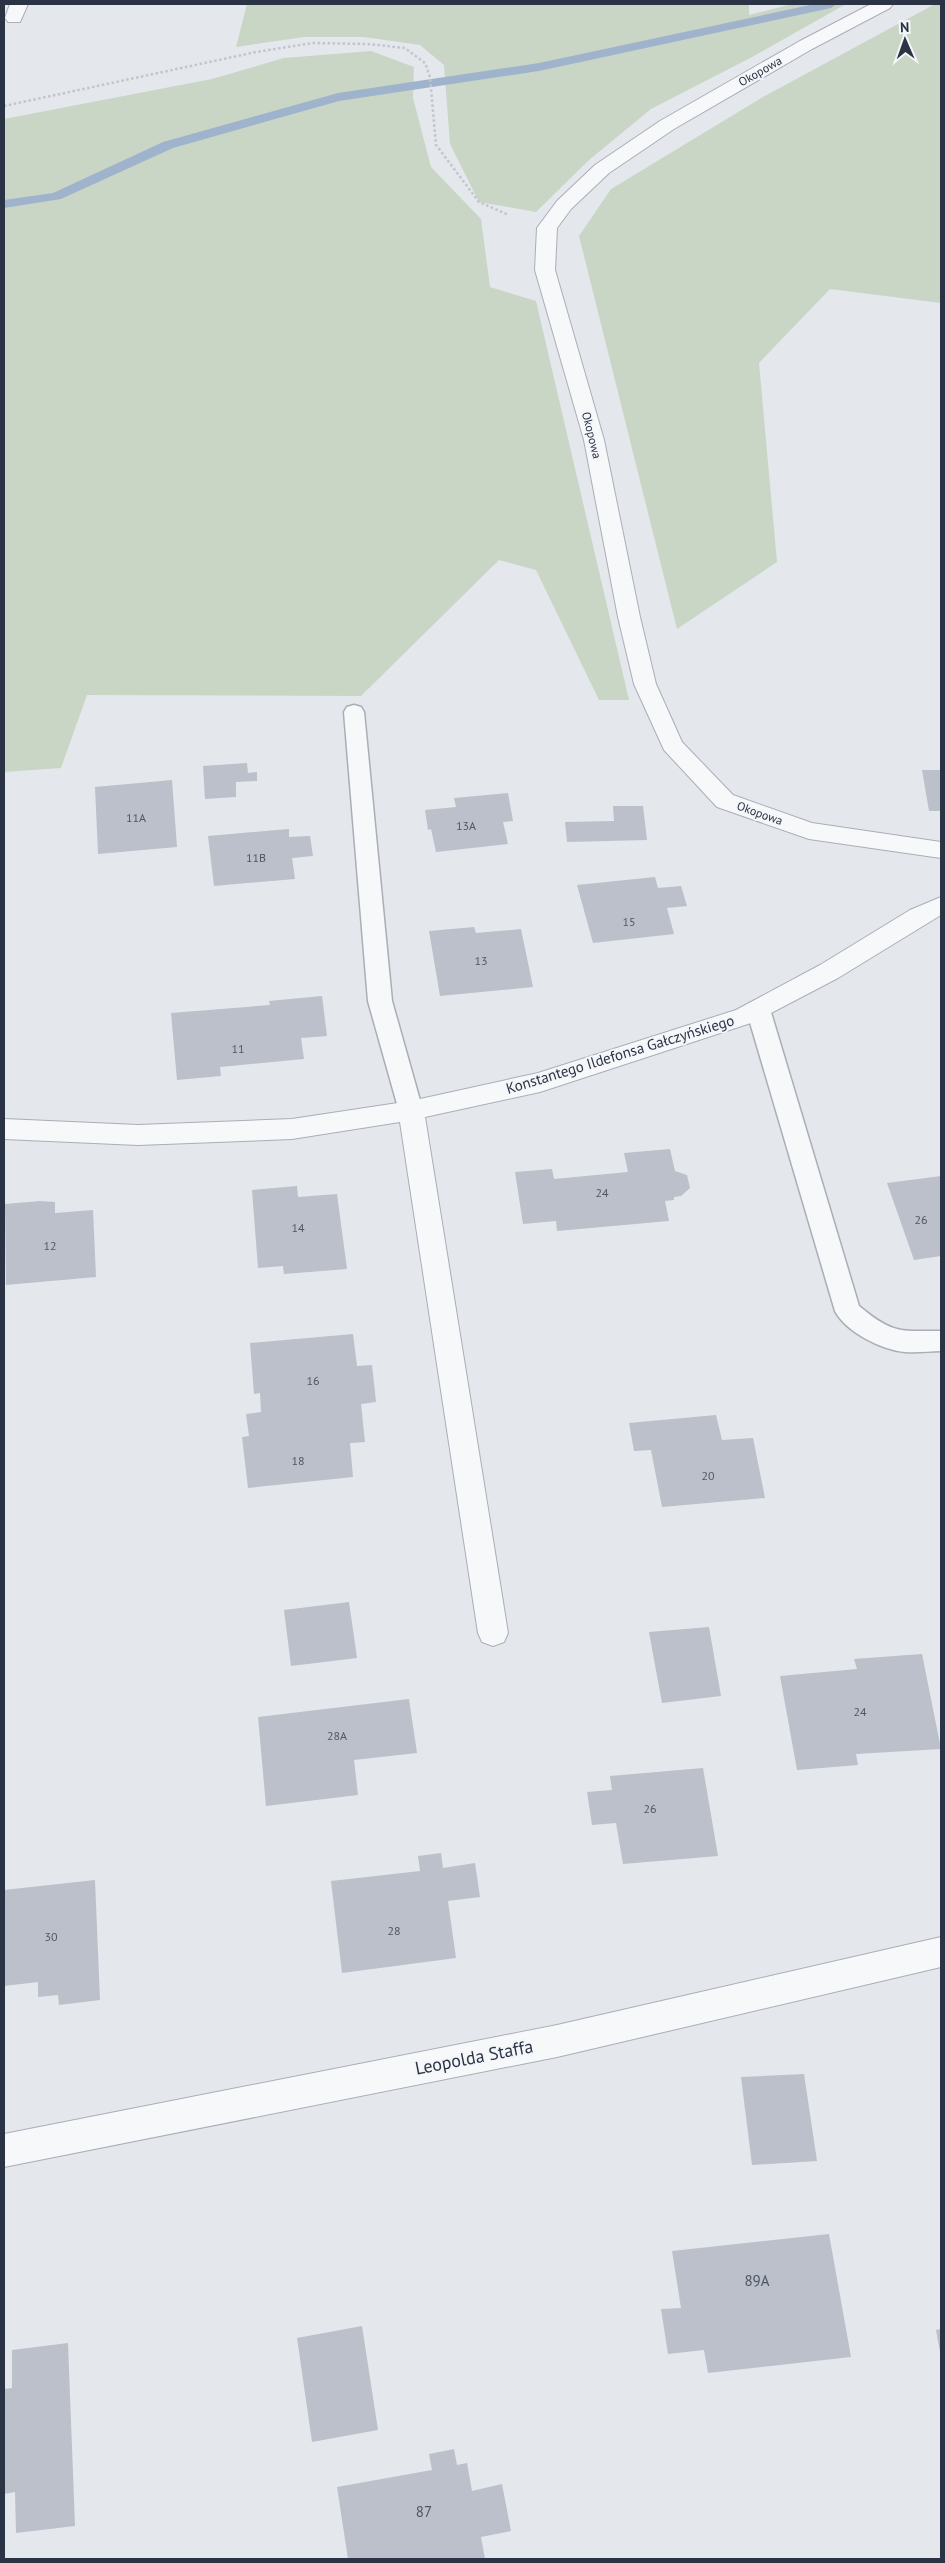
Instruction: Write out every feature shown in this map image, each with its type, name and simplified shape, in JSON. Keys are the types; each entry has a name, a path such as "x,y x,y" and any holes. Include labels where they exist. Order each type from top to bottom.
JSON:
{"street":[{"name":"Okopowa","path":"884,4 806,45 659,131 602,169 564,205 547,228 546,270 594,440 629,617 645,684 672,745 725,801 809,831 941,850"},
{"name":"Konstantego Ildefonsa Gałczyńskiego","path":"4,1129 138,1135 292,1129 411,1112 540,1082 745,1016 857,955 904,923 941,905"},
{"path":"411,1112 493,1633"},
{"name":"Leopolda Staffa","path":"4,2151 557,2041 941,1952"}],"lane":[{"path":"354,712 380,1001 411,1112"},
{"path":"758,1009 848,1311 872,1331 904,1342 941,1342"}],"path":[{"path":"4,106 256,52 312,43 368,44 405,48 425,63 430,77 436,145 459,178 479,202 512,217 547,228"}],"green space":[{"path":"247,4 749,4 749,15 792,4 846,4 754,56 651,109 589,160 536,212 479,202 450,144 444,65 420,45 364,37 304,37 236,47"},
{"path":"935,4 941,4 941,303 830,289 759,363 777,562 677,629 579,236 611,189 763,97"},
{"path":"371,51 414,67 413,98 431,167 481,219 490,287 536,301 629,700 599,700 536,570 499,560 361,696 87,695 61,768 4,772 4,119 212,79 284,58"}],"building":[{"path":"247,763 248,773 257,772 257,781 236,782 236,797 205,799 203,766"},
{"path":"922,770 941,770 941,811 929,811"},
{"path":"172,780 177,847 98,854 95,787"},
{"path":"508,793 513,821 503,822 508,844 436,852 431,829 428,830 425,810 456,807 454,798"},
{"path":"613,806 643,806 647,840 567,842 565,822 614,821"},
{"path":"289,829 289,837 310,836 313,856 292,858 295,879 214,886 208,836"},
{"path":"655,877 658,888 681,886 687,906 667,908 674,934 593,943 577,885"},
{"path":"474,927 476,933 521,929 533,987 440,996 429,931"},
{"path":"322,996 327,1036 301,1038 304,1059 220,1067 221,1076 177,1080 171,1013 270,1005 269,1001"},
{"path":"670,1149 675,1171 687,1175 690,1188 681,1196 674,1197 674,1200 665,1201 669,1221 557,1231 556,1221 523,1224 515,1172 552,1169 554,1179 628,1172 624,1153"},
{"path":"941,1176 941,1256 914,1260 887,1183"},
{"path":"297,1186 298,1197 337,1194 347,1269 284,1274 283,1266 258,1268 252,1190"},
{"path":"40,1201 55,1202 55,1213 93,1210 96,1277 6,1285 5,1204"},
{"path":"353,1334 357,1366 372,1365 376,1402 361,1404 365,1442 350,1443 353,1477 248,1488 242,1437 249,1436 246,1414 261,1412 260,1393 254,1394 250,1343"},
{"path":"716,1415 722,1440 753,1438 765,1498 662,1507 651,1450 634,1451 629,1423"},
{"path":"349,1602 357,1658 291,1666 284,1610"},
{"path":"709,1627 721,1696 662,1703 649,1632"},
{"path":"922,1654 941,1749 856,1754 858,1765 797,1770 780,1676 857,1669 854,1659"},
{"path":"409,1699 417,1753 354,1760 358,1795 266,1806 258,1717"},
{"path":"703,1768 718,1856 623,1864 616,1823 592,1825 587,1792 612,1790 610,1776"},
{"path":"441,1853 443,1868 475,1863 480,1897 448,1901 456,1958 342,1973 331,1881 420,1871 418,1856"},
{"path":"95,1880 100,2000 59,2005 58,1995 38,1997 38,1982 4,1986 4,1890"},
{"path":"804,2074 817,2161 752,2165 741,2077"},
{"path":"829,2234 851,2357 708,2373 704,2350 668,2354 661,2309 681,2308 672,2251"},
{"path":"362,2326 378,2430 312,2442 297,2338"},
{"path":"941,2329 941,2352 940,2352 936,2330"},
{"path":"68,2343 75,2526 16,2533 15,2492 4,2494 4,2389 12,2388 12,2350"},
{"path":"454,2449 457,2465 467,2463 472,2491 502,2484 511,2531 481,2537 485,2559 348,2559 337,2487 432,2470 429,2454"}],"waterway":[{"path":"4,204 56,196 168,145 338,97 539,67 831,4"}]}
